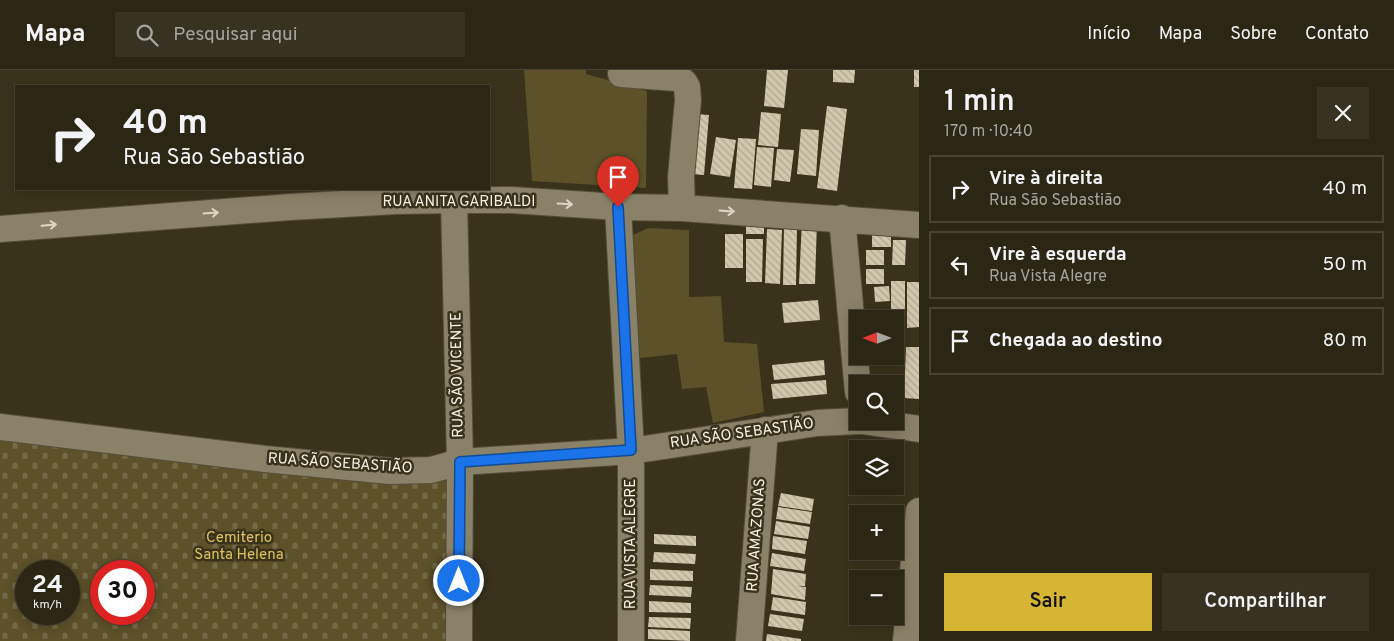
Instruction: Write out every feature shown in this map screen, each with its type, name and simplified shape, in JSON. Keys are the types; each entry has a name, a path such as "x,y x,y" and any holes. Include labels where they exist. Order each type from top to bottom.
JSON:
{"street":[{"path":"621,74 677,78 684,82 687,87 688,100 680,177 682,208"},
{"name":"RUA ANITA GARIBALDI","path":"0,229 280,208 396,201 454,200 511,200 618,207 682,208 919,225"},
{"name":"RUA SÃO VICENTE","path":"454,200 460,462 459,641"},
{"name":"RUA VISTA ALEGRE","path":"618,207 631,450 631,641"},
{"path":"842,218 856,375"},
{"name":"RUA SÃO SEBASTIÃO","path":"0,427 265,459 366,469 431,470 460,462 631,450 817,423 849,421"},
{"path":"904,427 919,429"},
{"name":"RUA AMAZONAS","path":"750,641 765,430"},
{"path":"906,641 919,511"}],"green space":[{"path":"524,70 586,70 586,74 647,91 646,188 532,181"},
{"path":"648,228 689,230 689,297 721,296 724,342 757,344 764,412 713,423 706,387 682,389 677,354 640,358 631,236"},
{"name":"Cemiterio Santa Helena","path":"0,424 450,476 449,641 0,641"}],"building":[{"path":"767,70 788,70 784,108 764,106"},
{"path":"833,70 855,70 854,83 833,82"},
{"path":"914,70 919,70 919,87 914,87"},
{"path":"827,106 847,109 837,191 817,188"},
{"path":"761,112 781,114 778,147 758,145"},
{"path":"696,114 709,115 704,175 691,174"},
{"path":"801,129 819,130 816,176 797,174"},
{"path":"716,137 736,140 730,177 710,174"},
{"path":"738,138 756,139 752,189 734,188"},
{"path":"757,147 774,148 771,187 754,185"},
{"path":"777,149 794,150 790,182 774,180"},
{"path":"746,217 764,217 764,234 746,234"},
{"path":"802,220 817,221 815,284 799,284"},
{"path":"784,226 797,226 796,285 783,285"},
{"path":"872,226 891,226 891,247 872,247"},
{"path":"767,229 782,230 780,284 765,283"},
{"path":"725,234 743,234 743,268 725,268"},
{"path":"746,239 763,239 762,282 746,282"},
{"path":"893,240 906,240 905,265 892,265"},
{"path":"866,250 884,250 884,265 866,265"},
{"path":"866,269 884,269 884,284 866,284"},
{"path":"891,281 905,281 905,309 891,309"},
{"path":"907,282 919,282 919,327 907,328"},
{"path":"889,286 890,301 875,302 874,287"},
{"path":"818,300 820,320 784,323 782,303"},
{"path":"906,347 919,347 919,399 904,398"},
{"path":"824,360 825,375 774,380 772,365"},
{"path":"826,380 827,394 773,399 771,384"},
{"path":"781,493 814,499 812,511 778,506"},
{"path":"778,507 812,512 810,524 776,519"},
{"path":"776,521 810,527 808,539 774,534"},
{"path":"654,534 696,536 696,546 654,544"},
{"path":"773,536 807,541 805,554 772,549"},
{"path":"654,552 696,554 695,564 653,562"},
{"path":"772,553 806,559 804,571 770,566"},
{"path":"650,569 693,571 693,581 650,580"},
{"path":"773,569 806,574 805,586 797,586 806,587 805,600 771,594"},
{"path":"650,585 692,587 691,597 649,595"},
{"path":"773,597 806,602 805,615 771,610"},
{"path":"649,601 691,603 691,613 649,612"},
{"path":"770,614 804,619 802,631 768,626"},
{"path":"649,617 691,618 690,629 648,627"},
{"path":"648,629 690,631 690,641 648,639"},
{"path":"767,634 801,639 801,641 766,641"}],"route":[{"path":"459,581 460,462 631,450 618,207"}]}
